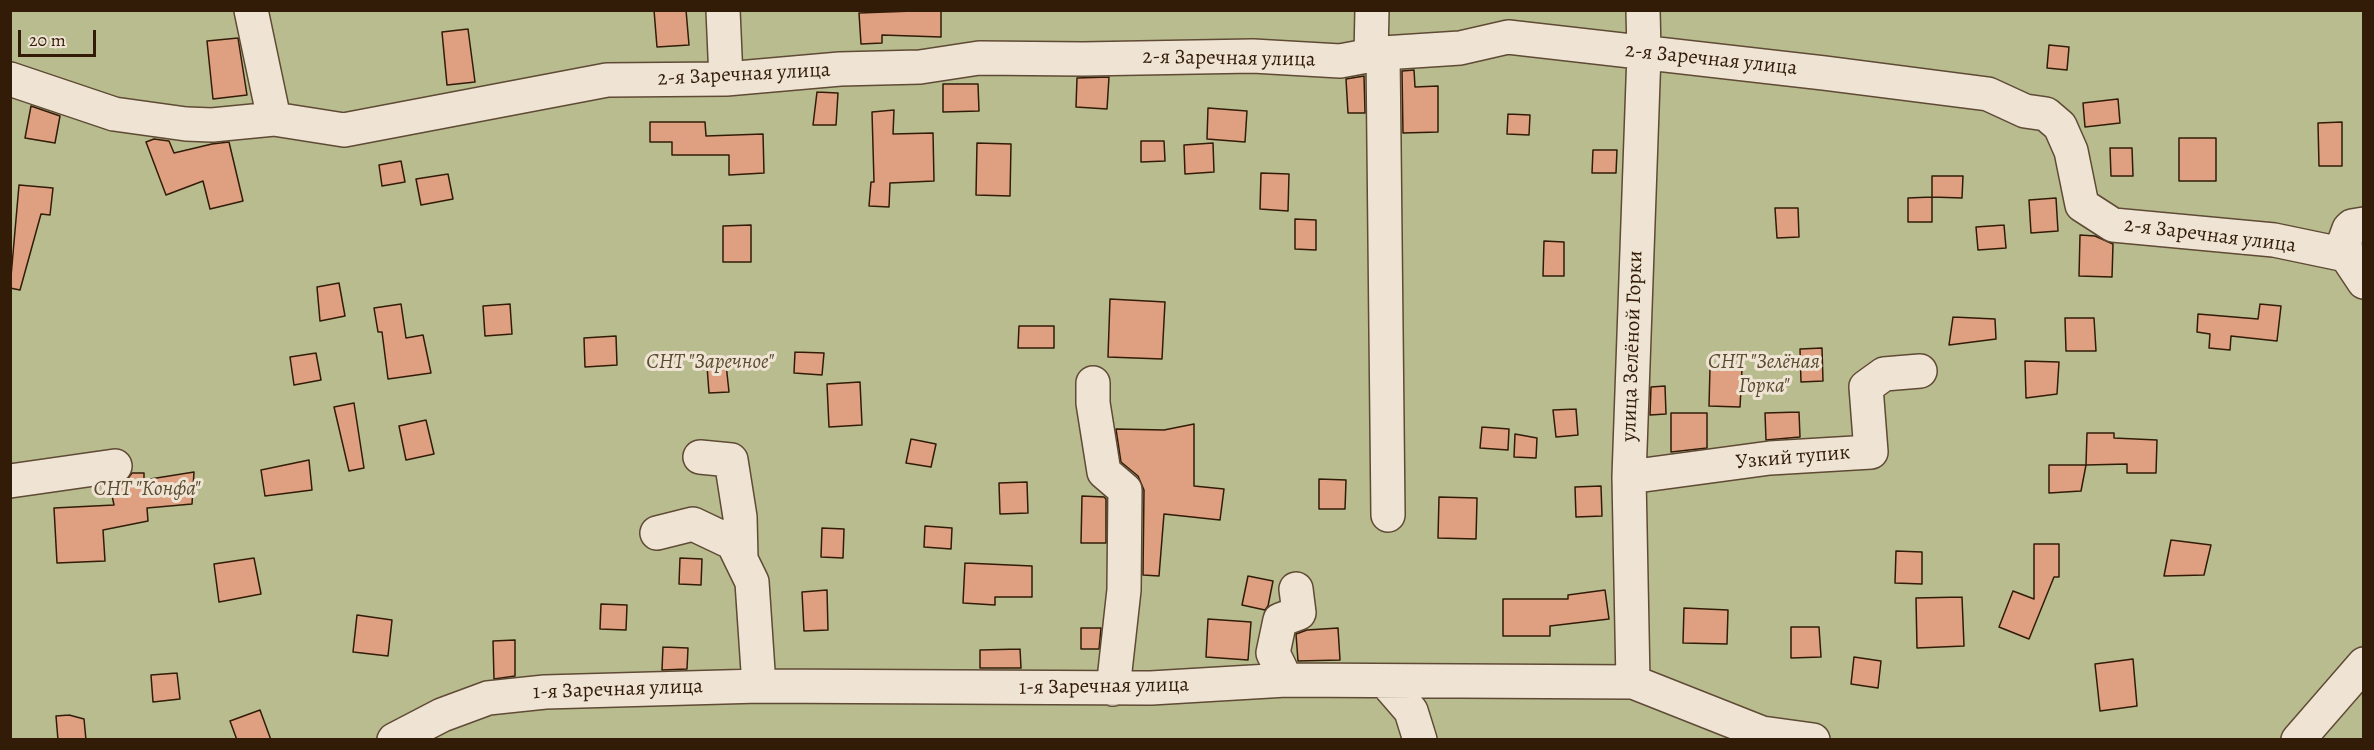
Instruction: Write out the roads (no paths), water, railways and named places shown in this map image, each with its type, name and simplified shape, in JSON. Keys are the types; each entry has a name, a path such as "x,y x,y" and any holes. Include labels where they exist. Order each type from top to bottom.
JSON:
{"street":[{"path":"251,10 274,119"},
{"path":"723,10 726,79"},
{"path":"1372,10 1377,54 1388,515"},
{"name":"улица Зелёной Горки","path":"1633,682 1629,477 1644,53 1643,10"},
{"name":"2-я Заречная улица","path":"10,79 114,114 186,124 212,125 274,119 344,130 607,80 726,79 840,69 920,67 980,58 1253,56 1340,61 1377,54 1460,48 1508,37 1824,72 1988,94 2025,111 2046,114 2060,126 2071,151 2082,205 2113,225 2274,240 2353,236 2364,282"},
{"name":"Узкий тупик","path":"1629,477 1770,458 1871,452 1866,387 1884,374 1920,371"},
{"path":"1093,383 1093,403 1104,472 1125,490 1124,590 1113,689"},
{"path":"700,457 731,460 740,517 741,559"},
{"path":"10,481 115,466"},
{"path":"657,533 693,524 733,543 752,582 759,686"},
{"path":"1286,680 1273,653 1280,620 1299,613 1296,589"},
{"path":"2298,740 2364,664"},
{"name":"1-я Заречная улица","path":"394,740 442,716 488,698 545,692 759,686 1113,689 1286,680 1633,682 1762,734 1813,740"},
{"path":"1385,681 1411,711 1420,740"}],"park label":[{"name":"СНТ \"Заречное\"","path":"710,363"},
{"name":"СНТ \"Зелёная Горка\"","path":"1764,375"},
{"name":"СНТ \"Конфа\"","path":"147,490"}]}
